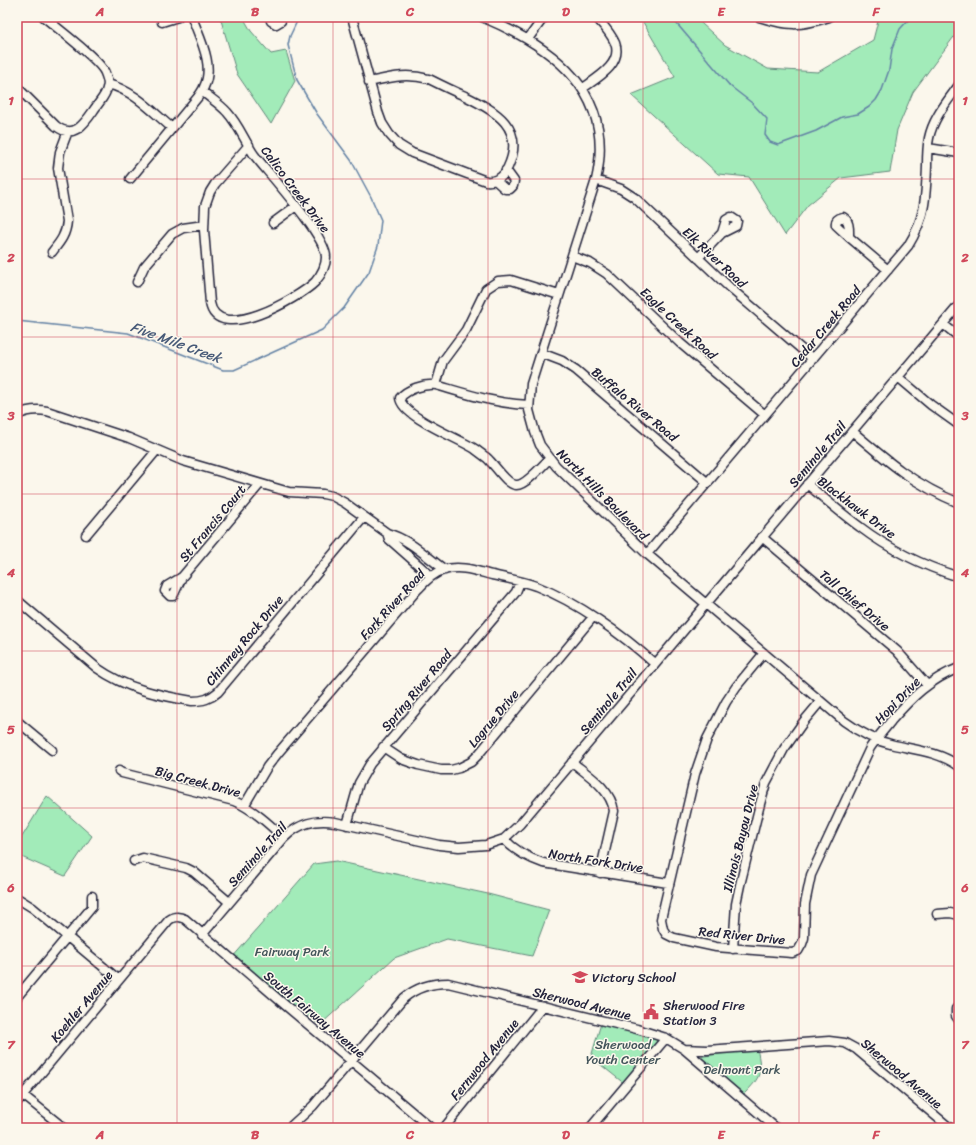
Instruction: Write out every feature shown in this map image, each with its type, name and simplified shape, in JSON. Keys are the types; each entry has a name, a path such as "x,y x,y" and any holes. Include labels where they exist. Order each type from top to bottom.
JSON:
{"street":[{"path":"17,87 56,126 68,131 76,129 84,124 108,88 103,69 44,17"},
{"path":"162,22 178,17"},
{"path":"130,179 202,91 206,81 207,63 192,17"},
{"path":"270,17 272,23 276,24 280,22 282,17"},
{"path":"352,17 369,82 382,123 399,145 412,153 486,181 495,180 501,177 506,170 512,153 511,132 506,123 492,109 429,79 418,76 400,76 369,82"},
{"name":"North Hills Boulevard","path":"482,17 511,30 538,45 560,63 577,80 583,88 593,110 600,139 600,154 596,180 531,384 529,405 532,424 537,438 549,458 647,554 844,721 876,740 933,753 959,766"},
{"path":"528,39 544,17"},
{"path":"583,88 611,66 616,54 615,42 596,17"},
{"path":"759,17 776,23 792,25 811,23 829,17"},
{"path":"108,84 122,88 131,93 172,128"},
{"name":"Cedar Creek Road","path":"647,554 888,270 914,237 923,214 926,197 928,139 935,120 959,85"},
{"name":"Calico Creek Drive","path":"202,91 227,111 235,121 249,146 296,206 323,246 326,256 323,269 316,281 301,292 273,309 243,319 224,320 216,315 211,308 204,225 205,206 210,192 249,146"},
{"path":"52,252 63,238 67,228 58,168 60,152 68,131"},
{"path":"928,148 959,153"},
{"path":"495,180 505,189 513,186 513,180 506,170"},
{"name":"Elk River Road","path":"596,180 621,189 636,198 730,288 813,359"},
{"path":"273,223 296,206"},
{"path":"138,282 144,267 172,234 182,228 204,225"},
{"path":"698,258 722,233"},
{"path":"849,237 888,270"},
{"name":"Eagle Creek Road","path":"572,256 590,263 607,274 680,343 765,416"},
{"path":"436,385 443,361 466,330 483,293 490,285 498,281 511,280 559,295"},
{"name":"Seminole Trail","path":"202,935 284,838 297,827 310,822 327,821 347,824 447,846 472,847 486,845 504,839 520,824 959,305"},
{"path":"943,324 959,337"},
{"name":"Buffalo River Road","path":"541,353 562,361 576,370 708,483"},
{"path":"898,377 930,405 959,425"},
{"path":"529,405 494,402 436,385 423,385 400,397 401,404 410,413 475,449 492,463 506,479 513,484 519,485 525,482 549,458"},
{"path":"17,415 29,410 47,411 129,438 183,461 260,484 290,492 317,493 332,496 345,503 387,533 411,545 445,570"},
{"path":"852,431 908,476 927,489 959,503"},
{"path":"86,535 157,450"},
{"name":"St Francis Court","path":"182,577 260,484"},
{"name":"Blackhawk Drive","path":"807,484 849,519 890,547 922,563 959,577"},
{"name":"Chimney Rock Drive","path":"17,600 97,668 110,677 142,690 192,702 199,701 210,698 218,692 364,517"},
{"path":"387,533 389,539 431,576"},
{"name":"Tall Chief Drive","path":"762,537 897,651 927,685"},
{"name":"Fork River Road","path":"244,806 278,753 405,603 431,576 445,570 454,568 470,569 535,586 555,594 594,617 628,641 655,664"},
{"name":"Spring River Road","path":"347,824 359,783 370,764 516,592 520,582"},
{"name":"Lagrue Drive","path":"383,747 397,758 434,768 451,770 465,765 478,755 594,617"},
{"name":"Red River Drive","path":"764,653 736,687 706,739 695,774 660,919 666,934 674,938 716,947 792,952 798,951 801,948 804,938 805,904 811,875 870,748 876,740"},
{"name":"Hopi Drive","path":"876,740 909,701 927,685 943,675 959,668"},
{"name":"Illinois Bayou Drive","path":"733,949 736,904 766,783 784,749 820,702"},
{"path":"17,721 52,750"},
{"path":"572,762 606,792 612,802 614,811 600,873"},
{"name":"Big Creek Drive","path":"119,771 223,798 244,806 269,824 284,838"},
{"name":"North Fork Drive","path":"504,839 515,850 534,860 549,865 668,883"},
{"path":"134,861 143,858 186,868 194,872 230,902"},
{"path":"17,996 20,987 67,937 92,907 92,896"},
{"path":"17,898 33,908 118,980"},
{"path":"937,914 950,912 959,915"},
{"name":"South Fairway Avenue","path":"164,926 170,919 179,917 185,919 431,1128"},
{"name":"Koehler Avenue","path":"17,1102 164,926"},
{"name":"Sherwood Avenue","path":"289,1128 313,1106 401,1001 410,993 424,986 439,983 456,984 638,1029 666,1038 684,1049 707,1050 829,1041 845,1043 856,1049 950,1128"},
{"name":"Fernwood Avenue","path":"444,1128 543,1006"},
{"path":"959,1006 955,1013 959,1020"},
{"path":"603,1128 593,1125 666,1038"},
{"path":"684,1049 776,1128"},
{"path":"23,1095 64,1128"}],"green space":[{"path":"220,17 243,17 251,31 271,54 286,51 295,81 271,124 237,74"},
{"path":"640,17 697,17 701,23 725,45 768,69 818,72 873,40 879,17 959,17 959,30 913,92 897,130 890,172 841,178 808,205 785,235 749,177 718,174 631,95 675,77"},
{"path":"47,796 92,836 65,876 17,855 17,845"},
{"name":"Fairway Park","path":"336,861 488,894 549,910 532,956 447,939 394,958 320,1025 297,1008 293,1012 231,959 314,864"},
{"name":"Sherwood Youth Center","path":"602,1020 666,1038 626,1085 591,1057"},
{"name":"Delmont Park","path":"757,1048 760,1063 759,1074 754,1083 744,1094 698,1057"}],"waterway":[{"name":"Five Mile Creek","path":"17,321 128,333 223,370 234,370 322,330 344,308 369,272 378,246 381,220 371,197 351,160 317,114 297,80 288,45 290,36 299,17"},
{"name":"Five Mile Creek","path":"671,17 730,86 752,103 767,119 765,135 770,142 778,145 816,131 842,117 858,114 869,107 876,100 882,90 889,70 892,49 900,29 911,17"}],"place":[{"name":"Victory School","path":"580,977"},
{"name":"Sherwood Fire Station 3","path":"651,1012"}]}
